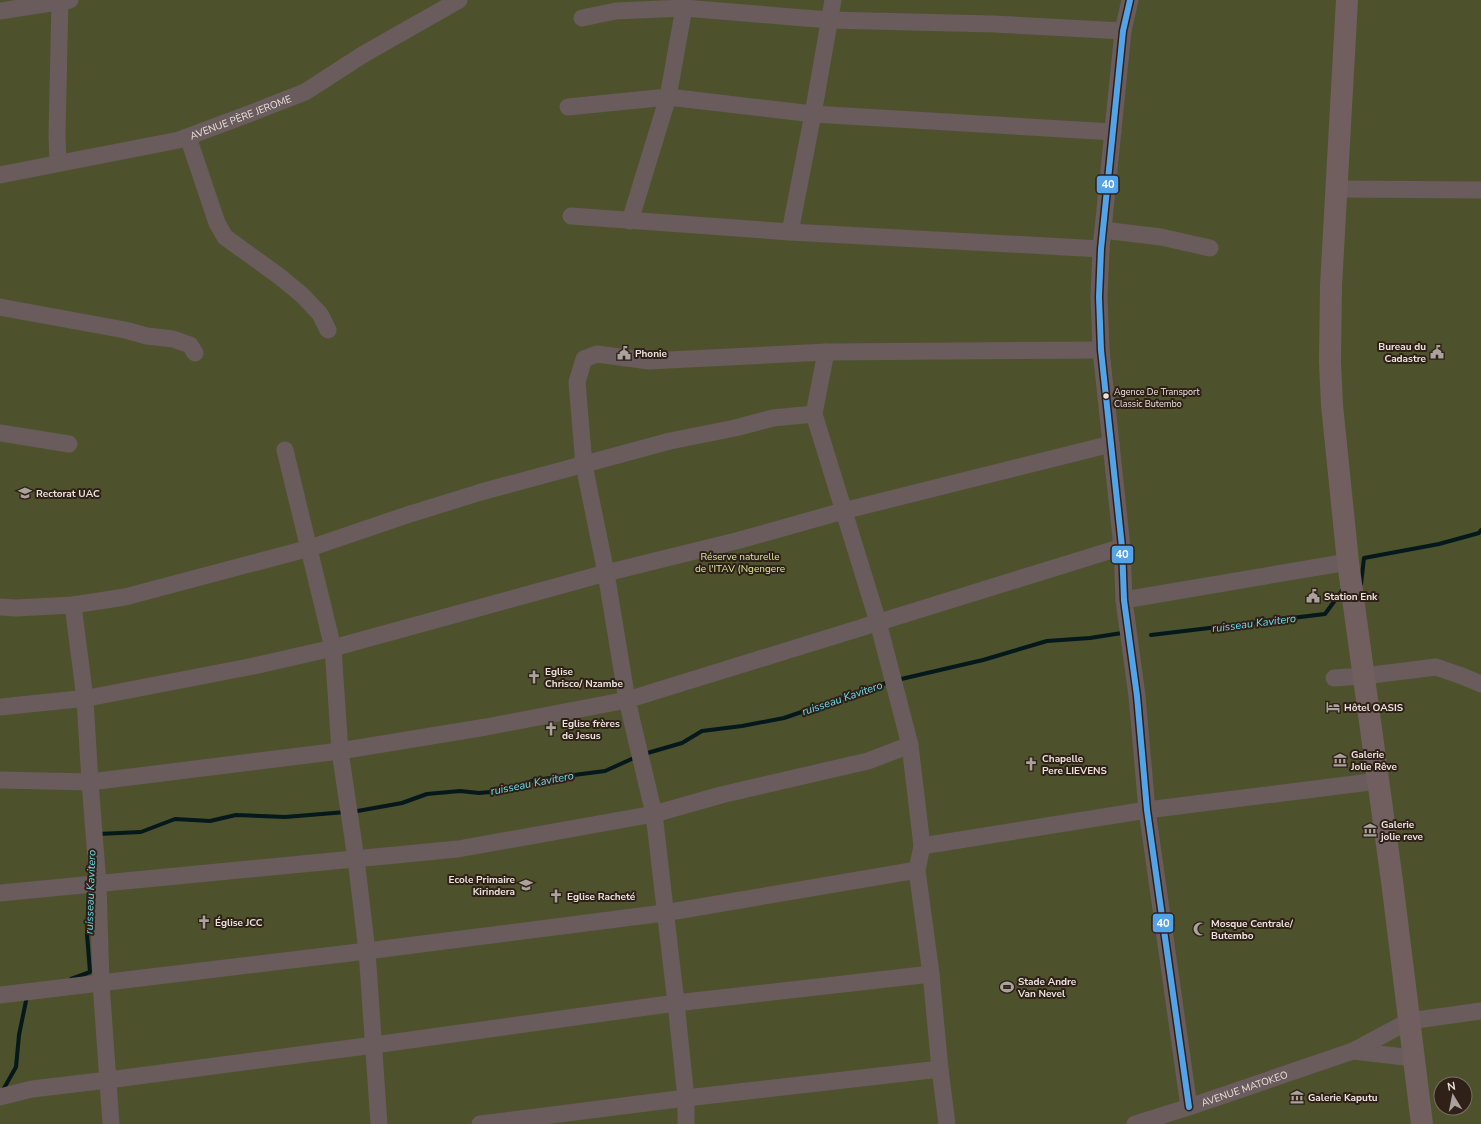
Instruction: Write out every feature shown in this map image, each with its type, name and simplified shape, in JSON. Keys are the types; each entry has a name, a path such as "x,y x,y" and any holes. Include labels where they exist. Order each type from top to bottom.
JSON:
{"highway":[{"path":"1347,0 1331,286 1331,391 1348,562 1392,882 1408,1021 1422,1124"}],"street":[{"name":"AVENUE PÈRE JEROME","path":"0,175 188,137 305,92 364,54 459,0"},
{"path":"790,232 814,114 833,0"},
{"path":"1130,0 1123,31 1101,250 1099,297 1101,350 1122,547 1124,600 1137,696 1147,810 1189,1107"},
{"path":"0,11 63,1 57,135 58,163"},
{"path":"630,221 668,97 684,4"},
{"path":"582,18 616,10 684,4 829,20 993,24 1123,31"},
{"path":"568,107 668,97 814,114 1113,132"},
{"path":"188,137 216,223 225,237 279,276 302,295 320,314 328,330"},
{"path":"1337,189 1481,190"},
{"path":"572,216 790,232 1101,250"},
{"path":"1103,230 1161,237 1210,248"},
{"path":"0,307 173,340 190,346 195,354"},
{"path":"686,1124 686,1098 654,814 627,700 606,573 584,465 577,382 584,359 597,354 649,361 826,352 1101,350"},
{"path":"826,352 814,414 878,622 910,745 922,846 918,870 947,1124"},
{"path":"0,607 16,608 73,605 125,597 310,548 481,492 670,441 736,428 773,418 814,414"},
{"path":"0,433 69,444"},
{"path":"0,707 84,699 254,666 333,648 606,573 740,540 843,511 1111,444"},
{"path":"285,450 310,548 333,648 340,750 356,859 367,951 379,1124"},
{"path":"0,780 90,782 340,750 486,728 627,700 1122,547"},
{"path":"1124,600 1348,562"},
{"path":"73,605 84,699 98,884 101,983 111,1124"},
{"path":"1334,678 1364,676 1436,666 1481,684"},
{"path":"0,893 458,849 654,814 721,795 868,761 910,745"},
{"path":"922,846 1147,810 1378,781"},
{"path":"0,995 367,951 664,913 918,870"},
{"path":"0,1097 32,1089 374,1045 676,1003 931,974"},
{"path":"1408,1021 1481,1011"},
{"name":"AVENUE MATOKEO","path":"1135,1124 1353,1051 1408,1021"},
{"path":"1353,1051 1413,1058"},
{"path":"480,1124 686,1098 940,1069"}],"green space":[{"name":"Réserve naturelle de l'ITAV (Ngengere","path":"0,0 1481,0 1481,1124 0,1124"}],"waterway":[{"name":"ruisseau Kavitero","path":"1361,584 1364,558 1439,544 1479,533 1481,530"},
{"name":"ruisseau Kavitero","path":"1151,635 1325,614 1344,588"},
{"name":"ruisseau Kavitero","path":"897,680 983,660 1047,641 1090,638 1122,633"},
{"name":"ruisseau Kavitero","path":"644,754 682,743 702,731 742,726 784,718 889,682"},
{"name":"ruisseau Kavitero","path":"352,812 402,803 427,794 460,791 479,793 502,791 535,780 605,771 636,757"},
{"name":"ruisseau Kavitero","path":"98,834 141,832 175,819 210,821 236,815 285,817 346,812"},
{"name":"ruisseau Kavitero","path":"71,979 90,972 87,934 89,889"},
{"name":"ruisseau Kavitero","path":"3,1090 16,1067 19,1035 27,996"}],"transit line":[{"name":"40","path":"1130,0 1123,31 1101,249 1099,297 1101,350 1122,547 1124,600 1137,696 1147,810 1189,1107"}],"place":[{"name":"Bureau du Cadastre","path":"1437,352"},
{"name":"Phonie","path":"624,353"},
{"name":"Agence De Transport Classic Butembo","path":"1106,396"},
{"name":"Rectorat UAC","path":"25,493"},
{"name":"Station Enk","path":"1313,596"},
{"name":"Eglise Chrisco/ Nzambe","path":"534,677"},
{"name":"Hôtel OASIS","path":"1333,707"},
{"name":"Eglise frères de Jesus","path":"551,729"},
{"name":"Galerie Jolie Rêve","path":"1340,760"},
{"name":"Chapelle Pere LIEVENS","path":"1031,764"},
{"name":"Galerie jolie reve","path":"1370,830"},
{"name":"Ecole Primaire Kirindera","path":"526,885"},
{"name":"Eglise Racheté","path":"556,896"},
{"name":"Église JCC","path":"204,922"},
{"name":"Mosque Centrale/ Butembo","path":"1200,929"},
{"name":"Stade Andre Van Nevel","path":"1007,987"},
{"name":"Galerie Kaputu","path":"1297,1097"}]}
